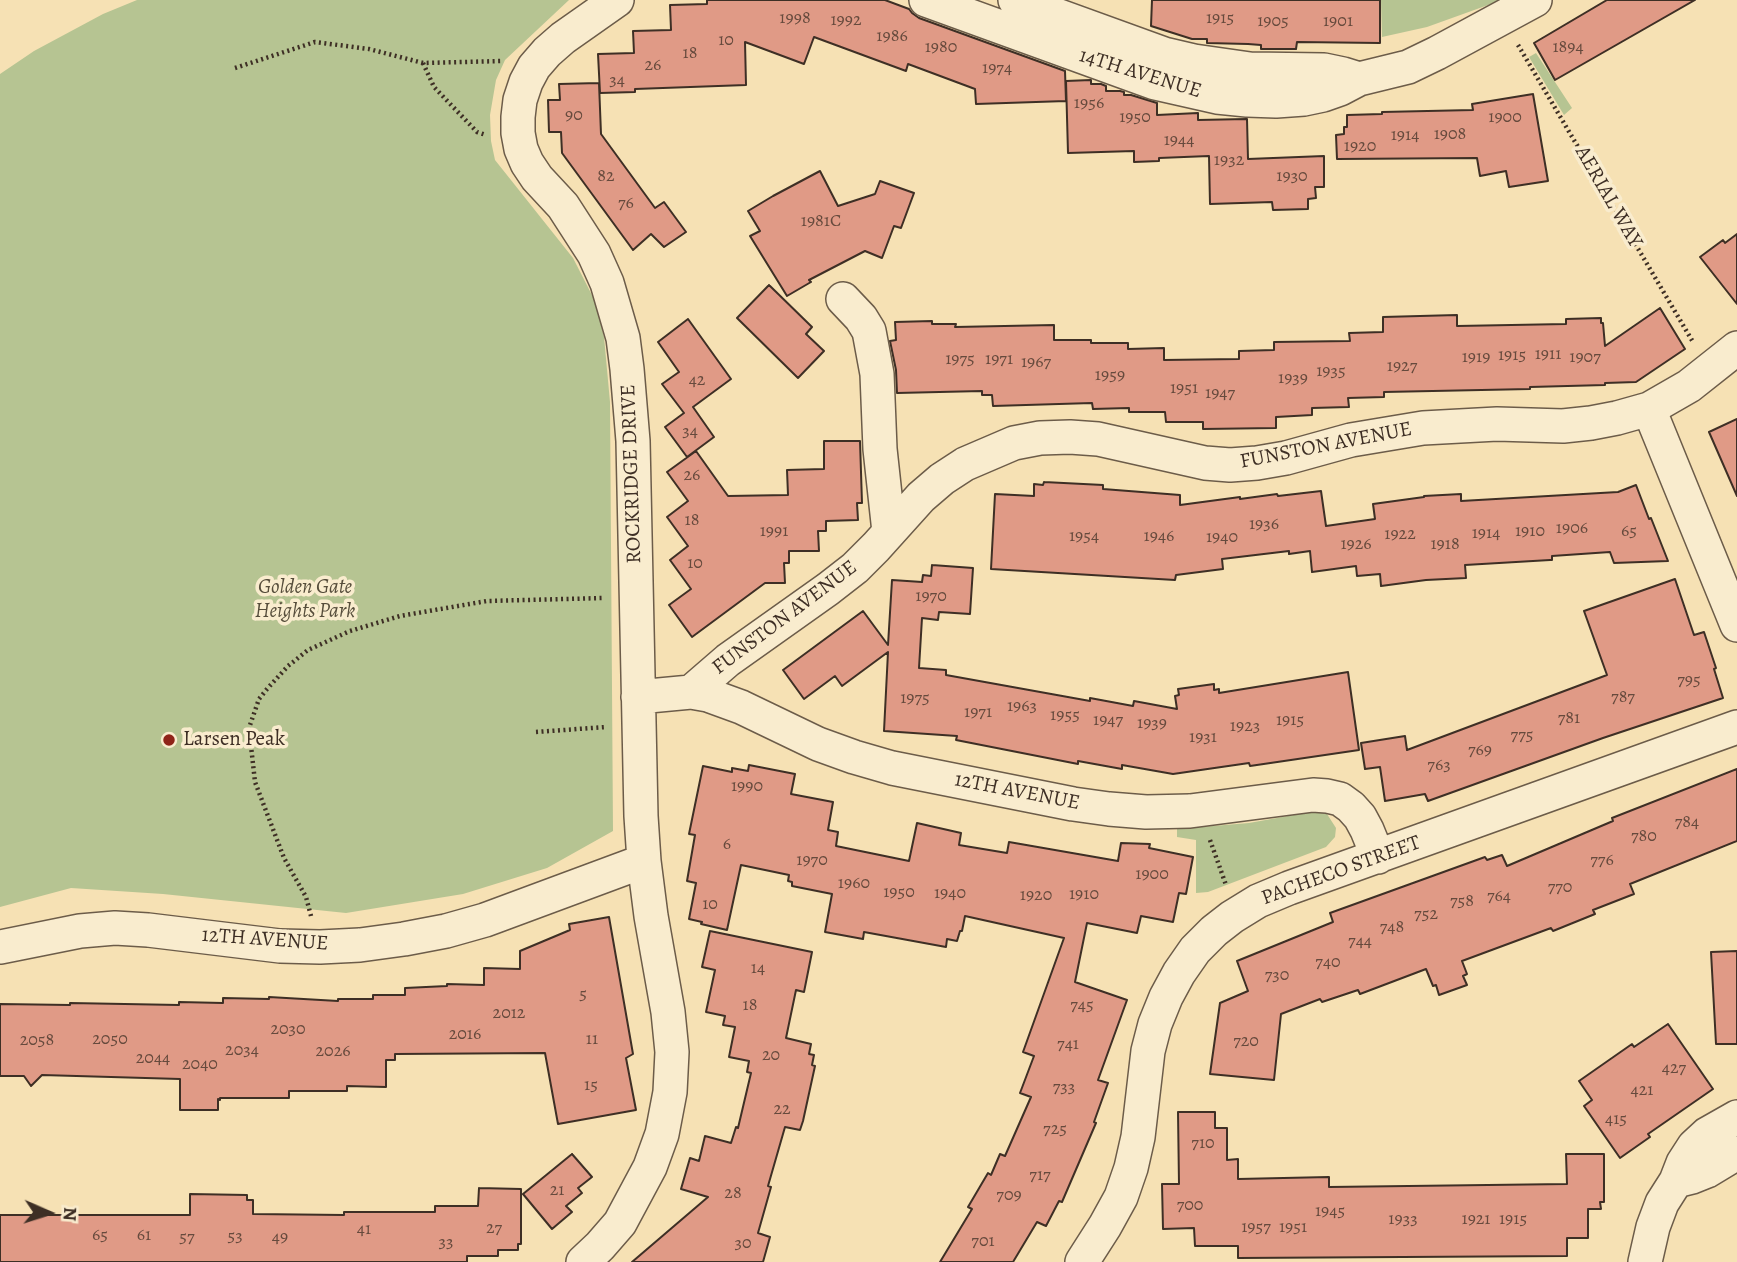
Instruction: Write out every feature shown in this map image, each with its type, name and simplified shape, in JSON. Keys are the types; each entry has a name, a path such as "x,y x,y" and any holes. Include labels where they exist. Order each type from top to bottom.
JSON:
{"street":[{"path":"519,133 520,100 534,67 563,38 617,0"},
{"name":"14TH AVENUE","path":"926,0 1156,83 1217,97 1247,100 1304,99 1340,89 1359,79 1408,67 1535,0"},
{"name":"14TH AVENUE","path":"1015,0 1138,45 1194,61 1250,69 1324,70 1359,79"},
{"name":"ROCKRIDGE DRIVE","path":"519,133 532,171 563,206 594,254 607,283 621,328 633,441 644,861 672,1052 670,1092 662,1134 650,1167 620,1223 583,1262"},
{"path":"843,299 862,318 869,331 877,374 880,449 889,532"},
{"name":"FUNSTON AVENUE","path":"691,692 728,660 855,568 942,479 965,464 1014,443 1040,438 1098,439 1205,463 1230,465 1286,458 1351,440 1423,428 1497,424 1563,426 1617,418 1649,409 1689,386 1737,348"},
{"path":"1649,409 1737,625"},
{"name":"12TH AVENUE","path":"638,711 691,692 708,695 741,707 818,744 854,757 892,768 1073,804 1122,810 1190,811 1313,795 1327,796 1340,799 1360,817 1378,856"},
{"name":"PACHECO STREET","path":"1082,1262 1121,1197 1131,1168 1138,1138 1148,1051 1155,1024 1179,973 1195,950 1214,931 1258,901 1279,892 1737,727"},
{"name":"12TH AVENUE","path":"0,947 80,931 115,928 280,946 360,945 446,931 485,920 644,861"},
{"path":"1646,1262 1653,1227 1682,1163 1707,1134 1737,1117"},
{"path":"1676,1181 1707,1171 1737,1153"}],"path":[{"path":"235,68 315,42 369,49 424,64 502,61 534,67"},
{"name":"AERIAL WAY","path":"1519,46 1696,348"},
{"path":"424,64 434,87 477,132 519,133"},
{"path":"315,947 306,897 284,858 254,782 249,728 259,699 288,666 308,650 350,632 400,616 486,601 636,597"},
{"path":"536,732 638,711"},
{"path":"1190,811 1207,833 1223,874 1232,917"}],"green space":[{"name":"Golden Gate Heights Park","path":"137,0 569,0 505,60 496,80 490,115 495,160 573,258 595,301 604,337 610,402 613,831 547,868 463,894 346,913 163,894 71,888 0,907 0,74 34,51 103,14"},
{"path":"1381,0 1502,0 1427,27 1382,37"},
{"path":"1536,53 1572,108 1564,115 1529,57"},
{"path":"1316,811 1327,814 1336,828 1335,837 1326,847 1208,892 1196,893 1196,840 1177,837 1177,829 1249,823"}],"building":[{"path":"707,0 885,0 909,9 919,18 1065,71 1066,101 976,104 975,89 908,64 906,71 814,37 804,64 745,42 746,85 600,93 598,54 634,53 633,31 671,30 670,5 707,4"},
{"path":"1152,0 1380,0 1380,43 1297,42 1296,49 1261,49 1261,45 1207,43 1207,39 1192,39 1151,26"},
{"path":"1607,0 1695,0 1555,80 1534,43"},
{"path":"1091,80 1091,84 1106,86 1106,91 1120,91 1124,92 1124,95 1157,103 1157,115 1198,113 1198,120 1247,119 1248,159 1324,156 1324,187 1315,187 1316,198 1308,199 1308,209 1273,210 1272,202 1210,204 1209,156 1134,162 1134,151 1068,153 1066,81"},
{"path":"599,83 601,134 655,208 664,202 686,232 664,247 651,234 633,250 562,153 561,132 549,132 548,100 560,100 559,84"},
{"path":"1533,94 1548,181 1509,187 1506,171 1480,176 1477,158 1337,159 1336,135 1344,134 1347,115 1473,110 1472,104"},
{"path":"820,171 838,206 875,194 880,181 914,193 901,228 894,226 882,258 865,251 809,280 811,282 787,296 750,236 760,231 748,211"},
{"path":"1737,234 1737,304 1700,257 1723,240 1725,243"},
{"path":"769,285 812,327 806,334 824,351 798,378 737,318"},
{"path":"1660,308 1685,349 1636,382 1530,389 1384,392 1384,397 1348,398 1349,407 1312,408 1312,415 1276,417 1276,428 1203,429 1203,422 1166,422 1165,412 1129,412 1129,408 1093,409 1092,403 993,406 992,395 982,395 982,391 897,393 890,341 896,340 895,322 932,321 932,324 956,324 955,327 1054,325 1054,340 1128,343 1128,349 1164,348 1164,360 1239,359 1239,351 1274,350 1274,342 1350,341 1349,333 1383,332 1383,317 1457,315 1457,326 1566,324 1566,319 1601,318 1605,346"},
{"path":"688,319 731,379 693,407 714,437 687,457 665,427 684,413 662,384 679,372 658,342"},
{"path":"1737,419 1737,496 1709,432"},
{"path":"824,441 860,441 862,503 857,503 858,520 826,521 826,531 818,531 819,551 789,551 789,563 784,563 785,583 765,583 692,637 669,605 691,589 670,560 688,546 667,517 688,501 667,472 696,451 728,496 788,495 787,470 824,469"},
{"path":"1044,482 1103,485 1103,489 1180,495 1180,505 1321,491 1326,526 1375,519 1373,504 1424,496 1461,494 1461,501 1618,492 1636,485 1668,561 1614,563 1610,552 1552,556 1552,560 1465,565 1466,578 1381,586 1380,574 1357,576 1356,566 1312,572 1310,551 1222,559 1223,569 1176,575 1175,580 991,569 995,494 1034,496 1034,484 1043,485"},
{"path":"932,565 973,568 970,614 939,612 938,620 922,618 919,668 946,670 946,675 1090,701 1090,698 1133,706 1134,701 1177,709 1175,696 1179,695 1178,689 1214,684 1214,690 1219,689 1219,693 1348,672 1359,750 1173,774 1122,765 1122,769 1078,761 1078,764 956,740 957,736 884,731 888,652 842,686 835,676 804,699 783,670 863,611 888,645 892,580 922,582 923,575 931,576"},
{"path":"1675,579 1694,635 1704,632 1723,698 1428,801 1425,794 1385,801 1380,767 1365,769 1361,743 1405,736 1407,750 1607,675 1584,611"},
{"path":"749,765 795,774 791,794 833,802 828,830 838,832 836,846 909,861 917,823 961,833 959,845 1007,853 1009,842 1118,861 1121,843 1150,844 1149,848 1193,857 1186,894 1179,893 1173,922 1141,916 1137,933 1087,923 1075,982 1127,1000 1098,1080 1108,1083 1094,1122 1096,1123 1062,1202 1059,1201 1046,1226 1037,1222 1013,1262 940,1262 972,1209 968,1207 988,1173 991,1175 1000,1154 1005,1156 1031,1097 1020,1093 1034,1056 1023,1052 1064,938 965,916 957,941 947,939 946,947 864,932 863,939 825,932 832,894 792,886 792,882 788,881 789,875 741,865 727,930 689,919 696,883 687,881 695,835 689,834 703,766 732,772 732,768 748,771"},
{"path":"1737,769 1737,841 1630,884 1634,894 1593,910 1595,914 1462,961 1467,974 1463,976 1467,985 1439,995 1426,969 1360,994 1358,990 1322,1002 1320,999 1281,1014 1274,1080 1210,1074 1220,1003 1248,991 1237,961 1333,922 1330,913 1485,857 1487,860 1502,855 1507,866 1613,821 1612,818"},
{"path":"609,917 633,1054 626,1058 636,1110 558,1124 545,1053 395,1054 395,1060 386,1060 386,1087 347,1086 347,1091 289,1091 289,1098 220,1098 218,1110 180,1110 180,1079 42,1075 31,1086 24,1076 0,1076 0,1004 179,1005 179,1002 223,1003 223,998 269,997 338,1001 373,999 373,995 405,995 405,988 447,984 484,985 484,968 520,969 520,951 570,930 569,924"},
{"path":"710,931 812,952 804,992 796,990 786,1038 811,1044 809,1054 814,1055 812,1065 815,1066 803,1121 800,1130 785,1127 768,1186 771,1187 758,1233 770,1237 763,1262 632,1262 708,1197 681,1189 690,1158 699,1161 705,1136 731,1143 736,1127 738,1128 751,1073 747,1072 749,1061 729,1057 735,1027 723,1025 725,1016 706,1012 715,970 702,967"},
{"path":"1737,951 1737,1044 1716,1044 1711,952"},
{"path":"1668,1024 1713,1089 1648,1134 1650,1137 1620,1158 1584,1106 1592,1100 1579,1081 1632,1044 1634,1047"},
{"path":"1178,1112 1215,1112 1215,1128 1227,1128 1227,1160 1238,1159 1238,1179 1329,1177 1329,1187 1567,1184 1566,1154 1604,1154 1604,1202 1600,1202 1601,1209 1588,1209 1588,1238 1567,1238 1567,1256 1238,1258 1238,1246 1195,1246 1194,1228 1163,1229 1162,1184 1179,1184"},
{"path":"572,1154 592,1177 578,1188 582,1193 566,1206 572,1212 552,1229 523,1194"},
{"path":"479,1188 521,1189 521,1244 518,1244 518,1250 498,1250 498,1256 467,1256 467,1262 0,1262 0,1215 190,1215 190,1194 247,1195 247,1200 253,1200 253,1214 435,1212 435,1206 478,1206"}],"place":[{"name":"Larsen Peak","path":"169,740"}]}
